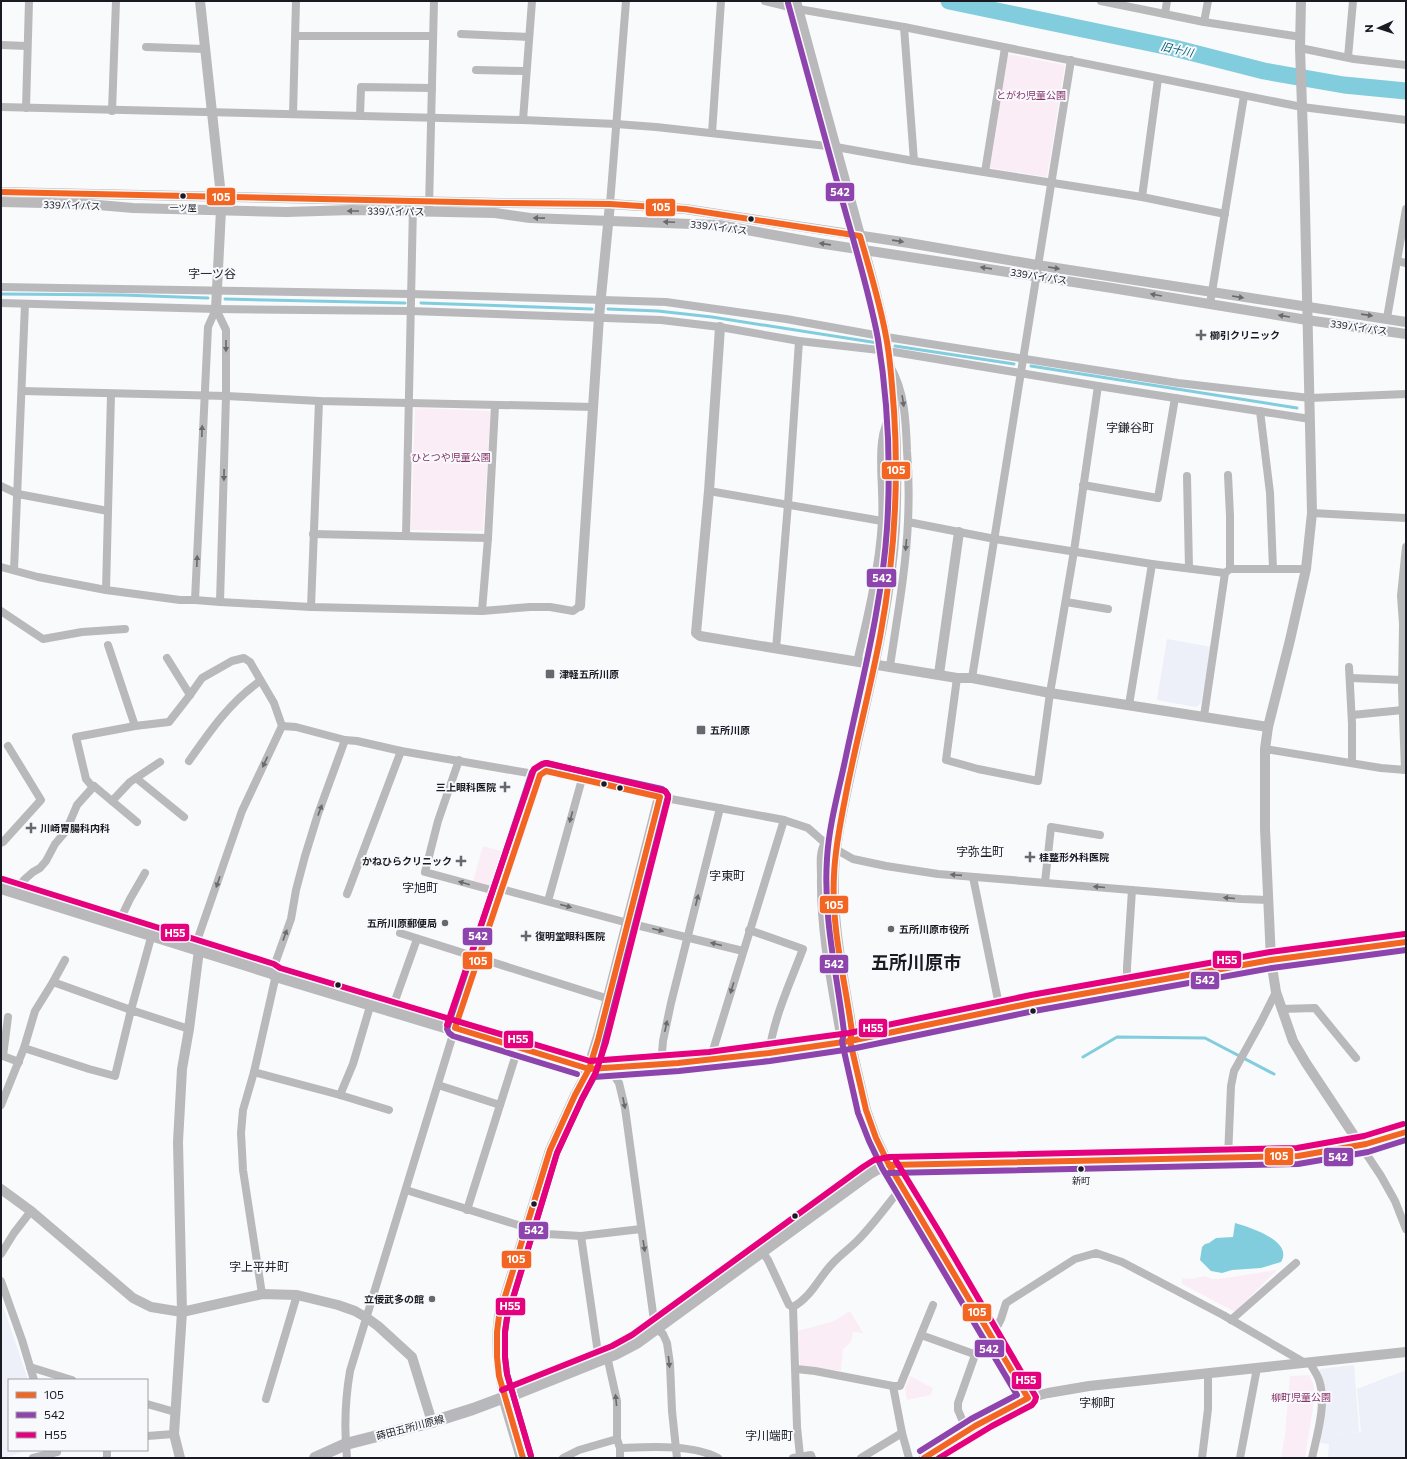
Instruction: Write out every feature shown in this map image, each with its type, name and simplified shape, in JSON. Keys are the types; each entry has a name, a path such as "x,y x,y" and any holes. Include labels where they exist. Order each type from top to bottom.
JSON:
{"highway":[{"path":"1,887 371,1003 518,1048 590,1068 609,1068 710,1060 850,1041 1127,985 1270,960 1406,942"},
{"path":"523,1458 506,1397 603,1358 636,1342 761,1250 877,1168 889,1165 1298,1156 1361,1146 1406,1132"}],"main road":[{"path":"590,1068 660,797"},
{"name":"蒔田五所川原線","path":"315,1458 346,1444 432,1422 506,1397"}],"street":[{"path":"26,108 29,1"},
{"path":"112,111 116,1"},
{"path":"195,600 208,327 216,309 221,210 200,1"},
{"path":"292,114 296,36 296,1"},
{"path":"429,212 434,1"},
{"path":"523,120 532,1"},
{"path":"1,567 38,577 106,590 180,600 311,606 482,611 550,607 573,612 580,606 599,317 610,220 626,1"},
{"path":"712,133 721,1"},
{"path":"765,1 797,5 1302,107 1406,120"},
{"path":"1101,1 1204,22 1301,37"},
{"path":"1165,14 1167,1"},
{"path":"1204,22 1208,1"},
{"path":"1301,1 1300,49 1312,513 1306,568 1268,727 1266,750 1265,829 1270,960 1276,992 1293,1041 1381,1176 1395,1201 1406,1229"},
{"path":"1348,57 1353,1"},
{"path":"797,5 880,309 890,365 895,438 896,486 894,531 888,590 841,817 835,858 834,894 837,929 852,1032 850,1041 866,1110 876,1138 889,1165 934,1237 1028,1398"},
{"path":"904,27 914,161"},
{"path":"461,34 529,37"},
{"path":"296,36 433,36"},
{"path":"1,45 27,46"},
{"path":"146,47 205,49"},
{"path":"985,172 1005,48"},
{"path":"1300,49 1406,65"},
{"path":"972,678 1071,60"},
{"path":"476,70 526,71"},
{"path":"1142,197 1158,79"},
{"path":"360,116 361,87 432,88"},
{"path":"1210,304 1244,96"},
{"path":"1,107 112,111 523,120 616,124 836,147 914,161 1142,197 1225,214"},
{"path":"1,192 220,196 413,206 429,202 610,204 685,209 909,243 1212,293 1406,322"},
{"name":"339バイパス","path":"1,202 87,204 133,208 286,212 413,206 429,212 495,213 530,218 719,225 818,243 1036,276 1307,320 1406,334"},
{"path":"406,536 413,206"},
{"path":"1387,318 1406,209"},
{"path":"1397,261 1406,263"},
{"path":"1,287 411,294 666,302 721,309 886,338 1178,383 1310,398 1406,394"},
{"path":"1,303 216,309 411,311 661,320 888,351 1310,419"},
{"path":"14,570 25,304"},
{"path":"216,309 226,330 226,396 220,602"},
{"path":"720,327 709,491 696,633 700,636 957,678 972,678 1050,693 1268,727"},
{"path":"776,649 788,504 799,340"},
{"path":"890,365 897,377 903,399 907,436 909,487 904,574 890,666"},
{"path":"957,678 946,760 978,769 1038,781 1050,693 1074,551 1098,386"},
{"path":"22,391 226,396 319,401 495,406 594,407"},
{"path":"106,590 111,394"},
{"path":"1083,484 1158,498 1175,398"},
{"path":"311,606 319,401"},
{"path":"482,611 488,538 495,406"},
{"path":"857,662 877,572 882,521 882,444 884,430 893,406"},
{"path":"1260,411 1270,493 1273,569"},
{"path":"1204,716 1227,571 1230,516 1228,475"},
{"path":"1187,476 1190,568"},
{"path":"1,486 18,494 108,511"},
{"path":"709,491 882,521"},
{"path":"1312,513 1406,518"},
{"path":"908,522 995,539 1152,564 1227,571 1306,568"},
{"path":"939,674 958,532"},
{"path":"313,534 488,538"},
{"path":"1266,750 1406,770 1402,680 1403,624 1400,596 1406,547"},
{"path":"1129,705 1152,564"},
{"path":"1066,602 1108,609"},
{"path":"1,611 43,639 82,632 125,629"},
{"path":"108,645 135,726"},
{"path":"167,658 190,695"},
{"path":"137,822 91,785 86,779 76,737 135,726 169,722 202,678 232,661 244,658 250,662 274,703 282,726 242,811 198,938 199,950 189,1029 182,1068 178,1142 182,1312 174,1434 180,1458"},
{"path":"1349,667 1352,715 1352,763"},
{"path":"1350,678 1402,680"},
{"path":"189,761 219,719 245,692 260,681"},
{"path":"1352,715 1403,710"},
{"path":"282,726 296,727 345,740 357,741 400,751 540,775"},
{"path":"262,1294 244,1170 241,1133 243,1110 254,1072 274,973 291,919 296,890 305,856 318,814 345,740"},
{"path":"1,843 41,800 8,746"},
{"path":"347,894 400,751"},
{"path":"459,760 438,821 425,872 495,891 501,889 743,951"},
{"path":"112,801 130,782 160,762"},
{"path":"347,1458 345,1414 350,1371 455,1028 540,775 546,771 660,797 784,820 808,828 825,843 853,859 938,874 1268,900"},
{"path":"136,778 184,817"},
{"path":"548,901 582,779"},
{"path":"14,891 25,879 40,868 46,861 55,844 66,832 77,805 94,786"},
{"path":"661,1064 665,1033 720,808"},
{"path":"710,1060 784,820"},
{"path":"1045,882 1051,828 1100,835"},
{"path":"825,843 823,846 821,864 821,902 824,935 839,1029 841,1034 850,1041"},
{"path":"118,924 145,873"},
{"path":"973,877 1000,1010"},
{"path":"1127,985 1127,960 1132,890"},
{"path":"749,930 803,949 777,1015 771,1036 769,1053"},
{"path":"400,933 609,999"},
{"path":"24,1048 115,1076 130,1010 152,934"},
{"path":"392,1009 416,939"},
{"path":"1,1105 24,1048 35,1011 65,960"},
{"path":"53,982 130,1010 189,1029"},
{"path":"1228,1157 1231,1086 1234,1071 1276,992"},
{"path":"340,1095 353,1064 371,1003"},
{"path":"1281,1009 1315,1008 1356,1058"},
{"path":"8,1017 2,1056 18,1062"},
{"path":"467,1210 518,1048"},
{"path":"506,1397 499,1376 497,1357 497,1332 499,1316 550,1150 575,1095 590,1068"},
{"path":"609,1068 619,1083 625,1108 655,1328 663,1334 667,1343 677,1458"},
{"path":"254,1072 389,1110"},
{"path":"438,1085 500,1105"},
{"path":"793,1307 801,1302 810,1293 832,1264 856,1243 871,1227 902,1187"},
{"path":"1,1189 31,1211 133,1298 152,1307 182,1312 262,1294 296,1295 338,1305 355,1311 367,1318 412,1357 432,1422"},
{"path":"406,1190 547,1234 581,1236 641,1229"},
{"path":"1,1254 14,1233 31,1211"},
{"path":"581,1236 603,1358 617,1401 617,1439 620,1448 620,1458"},
{"path":"761,1250 768,1260 789,1305 793,1307"},
{"path":"967,1431 958,1410 958,1403 968,1377 974,1354 980,1341 989,1331 998,1326 1006,1302 1075,1259 1096,1253 1122,1262 1308,1363 1319,1380 1322,1391 1322,1404 1312,1458"},
{"path":"1231,1320 1296,1263"},
{"path":"1,1281 22,1340 34,1379"},
{"path":"266,1399 296,1295"},
{"path":"796,1369 815,1370 893,1386 900,1386 933,1305"},
{"path":"793,1307 796,1369 797,1457 811,1455 812,1458"},
{"path":"921,1335 974,1354"},
{"path":"924,1458 1009,1407 1028,1398 1048,1393 1089,1386 1406,1352"},
{"path":"30,1367 69,1379"},
{"path":"1240,1458 1257,1368"},
{"path":"1202,1458 1208,1409 1208,1374"},
{"path":"893,1386 902,1433 909,1458"},
{"path":"148,1404 175,1412"},
{"path":"861,1458 902,1433"},
{"path":"148,1436 174,1434"},
{"path":"563,1458 579,1450 617,1439"},
{"path":"620,1448 668,1447 700,1450 718,1458"},
{"path":"33,1458 60,1451"}],"shaded area":[{"path":"1167,639 1211,647 1201,703 1196,707 1157,700"},
{"path":"1,1300 28,1379 8,1379 8,1451 26,1451 1,1458"},
{"path":"1354,1365 1359,1432 1321,1435 1324,1391 1319,1369"},
{"path":"1406,1370 1406,1458 1328,1458 1329,1444 1320,1443 1321,1435 1361,1432 1357,1389"}],"green space":[{"name":"とがわ児童公園","path":"1008,54 1065,65 1047,177 990,168"},
{"name":"ひとつや児童公園","path":"415,408 491,411 483,531 411,530"},
{"path":"483,846 505,852 493,887 473,881"},
{"path":"1277,1270 1235,1312 1182,1284 1182,1278 1190,1279 1205,1276 1212,1279 1219,1279"},
{"path":"850,1311 863,1333 853,1332 851,1342 843,1349 841,1371 800,1366 798,1331 834,1321"},
{"name":"柳町児童公園","path":"1309,1375 1313,1383 1315,1394 1305,1458 1281,1458 1285,1435 1290,1376"},
{"path":"910,1376 933,1388 931,1395 907,1400 905,1388"}],"water":[{"path":"1235,1223 1250,1228 1276,1241 1283,1254 1281,1262 1261,1268 1232,1270 1222,1273 1211,1271 1200,1260 1202,1247 1216,1238 1233,1237"}],"waterway":[{"name":"旧十川","path":"949,1 1174,48 1264,71 1344,85 1406,91"},
{"path":"1,294 122,295 208,298"},
{"path":"225,299 405,303"},
{"path":"421,303 592,309"},
{"path":"608,309 658,311 712,317 878,343"},
{"path":"895,346 1014,364"},
{"path":"1031,366 1297,408"},
{"path":"1083,1057 1117,1037 1205,1038 1274,1074"}],"transit line":[{"name":"542","path":"788,3 870,303 878,339 888,433 889,481 887,528 881,585 871,642 832,820 827,859 827,903 831,946 844,1032 842,1042 858,1113 882,1168 1017,1395 971,1419 920,1451"},
{"name":"105","path":"1,192 610,204 685,209 860,236 885,329 894,411 896,467 892,552 885,609 843,808 835,865 835,915 839,954 852,1032 850,1041 866,1110 876,1138 889,1165 1028,1398 975,1426 924,1458"},
{"name":"542","path":"577,1074 453,1036 447,1029 532,772 545,763 662,789 668,796 600,1060"},
{"name":"H55","path":"447,1025 534,769 547,763 665,791 668,795 668,799 606,1042 596,1072 557,1153 507,1318 505,1332 507,1374 531,1456"},
{"name":"105","path":"546,771 660,797 598,1040 589,1069 455,1028 540,775 546,771"},
{"name":"H55","path":"3,879 274,964 280,968 590,1061 709,1052 849,1033 1031,995 1270,952 1405,934"},
{"name":"105","path":"589,1069 678,1063 769,1053 850,1041 1032,1003 1271,960 1406,942"},
{"name":"542","path":"531,1456 507,1374 505,1357 505,1332 507,1318 557,1153 594,1077 679,1071 770,1061 851,1049 1034,1011 1272,968 1406,950"},
{"name":"105","path":"523,1458 499,1376 497,1357 497,1332 499,1316 550,1150 575,1095 589,1069"},
{"name":"H55","path":"502,1390 612,1346 632,1335 874,1160 889,1157 1297,1148 1364,1136 1403,1124"},
{"name":"105","path":"889,1165 1298,1156 1366,1144 1406,1132"},
{"name":"542","path":"889,1173 1298,1164 1368,1152 1406,1140"},
{"name":"H55","path":"896,1161 1036,1397 1032,1405 992,1426 939,1458"}],"place":[{"name":"一ツ屋","path":"183,196"},
{"name":"櫛引クリニック","path":"1201,335"},
{"name":"津軽五所川原","path":"550,674"},
{"name":"五所川原","path":"701,730"},
{"name":"三上眼科医院","path":"505,787"},
{"name":"川崎胃腸科内科","path":"31,828"},
{"name":"桂整形外科医院","path":"1030,857"},
{"name":"かねひらクリニック","path":"461,861"},
{"name":"五所川原郵便局","path":"445,923"},
{"name":"五所川原市役所","path":"891,929"},
{"name":"復明堂眼科医院","path":"526,936"},
{"name":"新町","path":"1081,1169"},
{"name":"立佞武多の館","path":"432,1299"}],"district":[{"name":"字一ツ谷","path":"212,273"},
{"name":"字鎌谷町","path":"1130,427"},
{"name":"字弥生町","path":"980,851"},
{"name":"字東町","path":"727,875"},
{"name":"字旭町","path":"420,887"},
{"name":"五所川原市","path":"916,962"},
{"name":"字上平井町","path":"259,1266"},
{"name":"字柳町","path":"1097,1402"},
{"name":"字川端町","path":"769,1435"}]}
